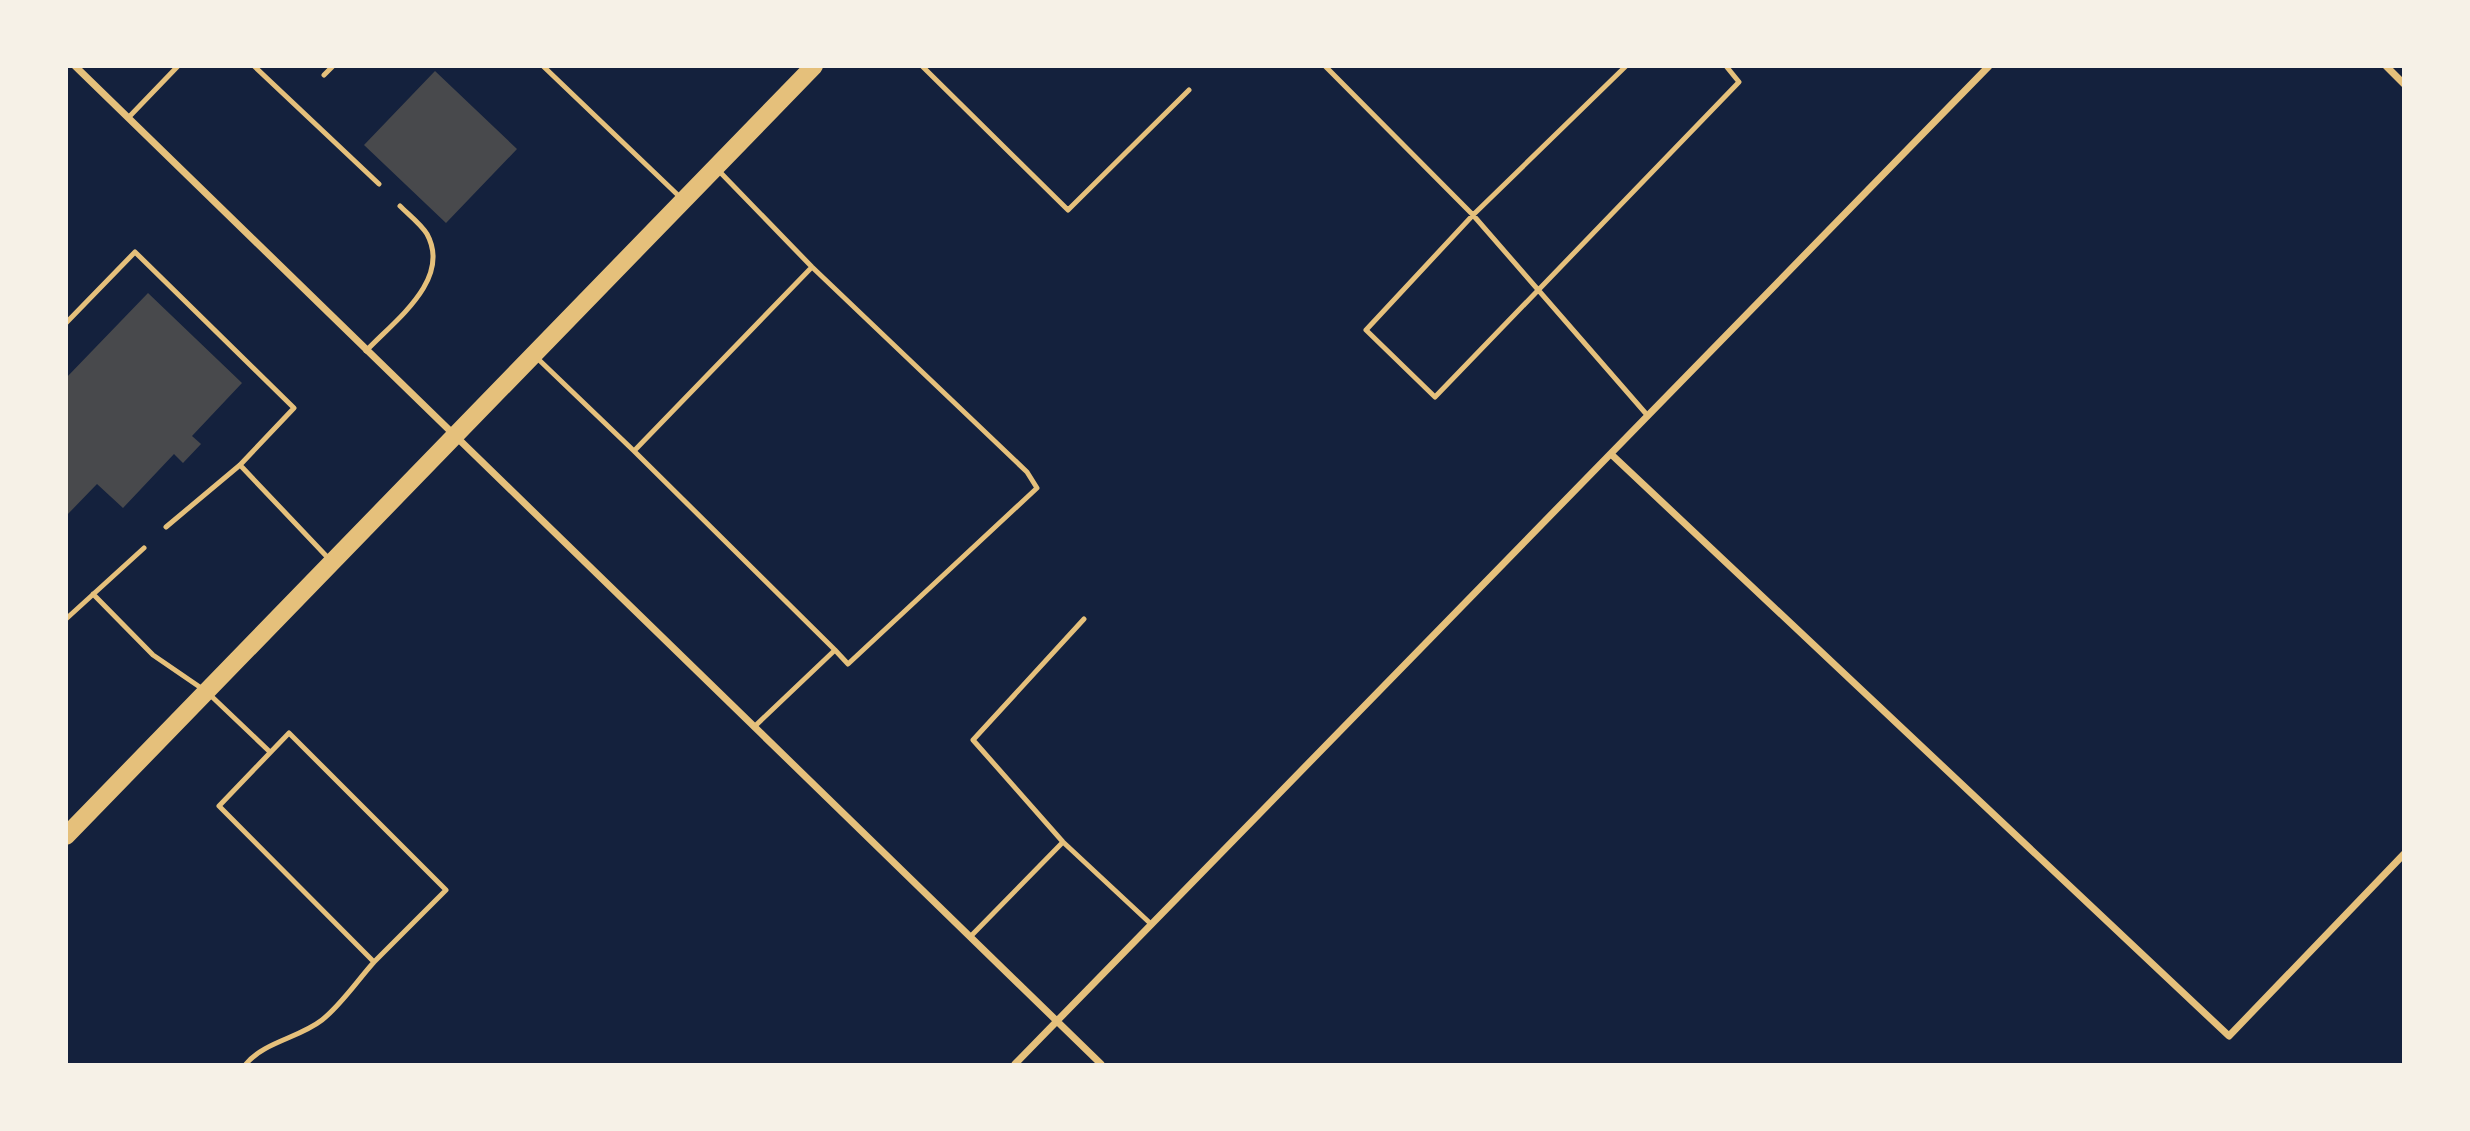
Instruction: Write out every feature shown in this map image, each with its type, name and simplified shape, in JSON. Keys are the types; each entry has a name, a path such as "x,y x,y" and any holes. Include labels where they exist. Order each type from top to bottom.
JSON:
{"main road":[{"path":"66,836 814,66"}],"street":[{"path":"75,66 1101,1065"},
{"path":"1016,1065 1989,66"},
{"path":"2386,66 2403,84"},
{"path":"1612,455 2229,1036 2403,854"}],"lane":[{"path":"128,118 178,66"},
{"path":"254,66 379,184"},
{"path":"324,75 333,66"},
{"path":"543,66 684,202"},
{"path":"922,66 1068,210 1189,90"},
{"path":"1325,66 1473,215 1649,417"},
{"path":"1626,66 1473,215 1366,330 1435,397 1740,82 1726,66"},
{"path":"533,355 634,451 848,664 1037,488 1027,472 812,267 716,168"},
{"path":"366,351 424,290 432,269 432,249 426,232 400,206"},
{"path":"66,323 135,252 293,408 240,465 166,527"},
{"path":"634,451 812,267"},
{"path":"240,465 333,564"},
{"path":"66,619 144,548"},
{"path":"93,594 153,655 207,692 270,752"},
{"path":"1084,619 973,740 1063,842 1151,924"},
{"path":"754,727 835,650"},
{"path":"246,1065 267,1048 289,1040 323,1020 374,962 446,890 289,733 219,806 374,962"},
{"path":"970,937 1063,842"}],"building":[{"path":"435,71 517,149 446,223 364,145"},
{"path":"148,293 242,383 192,436 201,444 183,463 174,454 123,508 97,484 66,516 66,378"}]}
